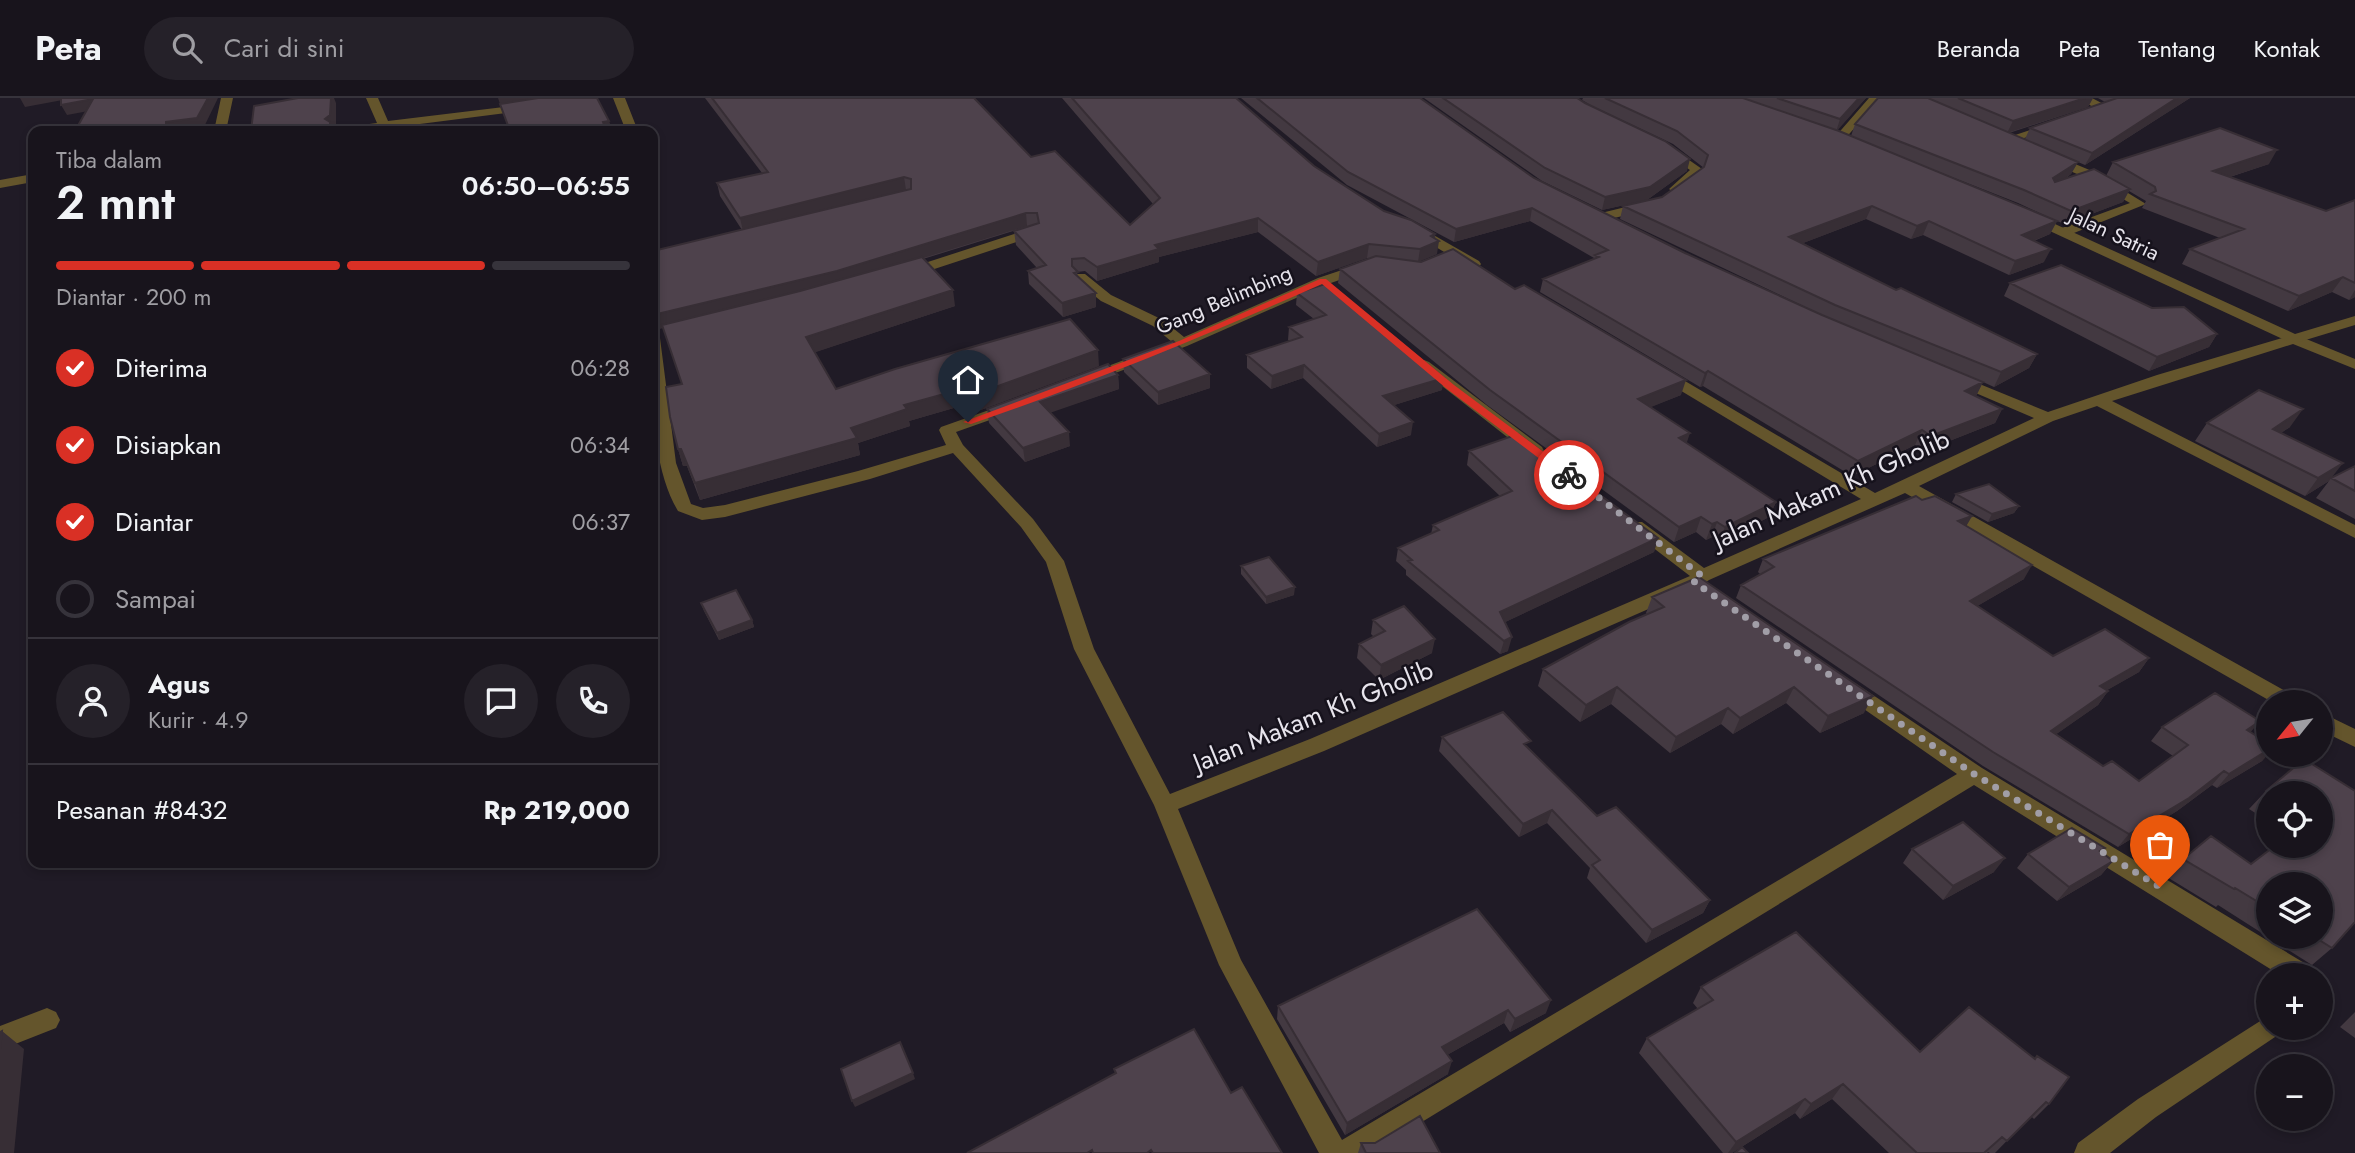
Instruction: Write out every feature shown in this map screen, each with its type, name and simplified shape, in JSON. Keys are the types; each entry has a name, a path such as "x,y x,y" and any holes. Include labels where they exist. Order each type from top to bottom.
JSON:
{"street":[{"path":"221,126 227,98"},
{"path":"372,98 384,125"},
{"path":"619,98 630,126"},
{"path":"1839,139 1875,98"},
{"path":"2009,139 2105,108 2083,98"},
{"path":"379,126 536,106"},
{"path":"1996,134 2088,174 2140,204 2064,232"},
{"path":"1626,230 1596,215 1652,205 1695,175 1696,169 1686,160 1662,147"},
{"path":"0,184 28,179"},
{"name":"Jalan Satria","path":"2012,208 2294,339"},
{"path":"1399,223 1408,225 1451,256 1488,272"},
{"path":"885,280 1033,232"},
{"name":"Gang Belimbing","path":"1079,382 1329,285 1373,263"},
{"path":"1080,277 1105,298 1158,323 1182,342"},
{"name":"Jalan Makam Kh Gholib","path":"1165,805 1317,745 1698,579 1906,486 2048,418 2162,378 2355,320"},
{"path":"2294,339 2355,364"},
{"path":"658,348 668,463 684,507 702,514 725,511 864,475 956,446"},
{"path":"1408,352 1479,410 1550,461"},
{"path":"1652,368 1874,500"},
{"path":"1935,371 2048,418"},
{"path":"2098,400 2355,532"},
{"path":"1029,402 947,430 956,446 1027,523 1055,561 1084,649 1165,805 1231,965 1334,1153"},
{"path":"1906,486 2268,690"},
{"path":"1626,519 1698,579 1715,597"},
{"path":"1834,678 1974,774 2282,963"},
{"path":"2333,727 2355,739"},
{"path":"1346,1153 1974,774"},
{"path":"0,1038 47,1020"},
{"path":"2088,1153 2147,1108 2256,1036"}],"building":[{"path":"61,98 208,98 197,118 166,122 166,126 78,126 93,99 61,105"},
{"path":"298,98 331,98 330,115 325,119 330,122 330,126 252,126 254,106"},
{"path":"538,98 597,98 609,121 603,122 604,126 508,126 500,104"},
{"path":"712,98 974,98 1031,157 1055,151 1130,225 1160,198 1072,98 1236,98 1314,166 1384,211 1411,220 1435,234 1431,236 1439,241 1420,249 1369,244 1318,262 1258,218 1155,245 1159,249 1097,267 1084,258 1072,259 1072,266 1078,272 1074,273 1096,293 1062,303 1028,271 1046,265 1014,231 1039,223 1037,213 1026,213 837,271 658,314 658,250 911,189 911,179 904,177 740,218 717,183 768,172"},
{"path":"1257,98 1420,98 1534,178 1685,253 1822,315 1983,382 1965,391 2002,409 1931,436 1922,430 1858,461 1708,371 1705,373 1543,279 1599,257 1595,255 1608,250 1532,208 1456,229 1348,172"},
{"path":"1443,98 1577,98 1665,141 1690,159 1650,187 1605,197 1545,168"},
{"path":"1605,98 1743,98 1839,131 2057,221 2022,235 2051,249 2015,261 1929,221 1917,226 1872,206 1789,237 1896,290 1901,288 2037,354 2001,372 1835,305 1623,206 1662,197 1704,167 1708,155 1677,131"},
{"path":"1777,98 1859,98 1840,119"},
{"path":"1878,98 1928,98 2078,162 2053,178 2055,182 2094,169 2130,189 2071,211 1855,124"},
{"path":"1958,98 2085,98 2013,121"},
{"path":"2117,98 2177,98 2092,153 2030,128"},
{"path":"2220,128 2277,150 2213,171 2326,211 2355,200 2355,283 2343,277 2299,296 2190,249 2244,229 2150,194 2156,191 2155,187 2113,162"},
{"path":"1453,249 1515,289 1524,285 1686,380 1638,399 1690,433 1679,438 1776,502 1725,527 1717,522 1712,524 1701,517 1679,527 1490,390 1340,269 1376,256 1421,262"},
{"path":"922,257 953,290 806,337 836,389 895,369 1070,319 1098,350 976,394 969,387 904,405 907,409 851,428 857,438 695,483 681,449 678,449 670,417 666,387 682,384 662,325"},
{"path":"2061,265 2152,308 2184,307 2217,334 2157,357 2010,283"},
{"path":"1328,283 1444,378 1383,396 1413,422 1379,434 1304,365 1272,376 1247,355 1302,337 1289,327 1326,315 1297,293"},
{"path":"1173,341 1210,374 1158,392 1123,359"},
{"path":"1108,364 1118,375 1040,402 1069,432 1023,448 987,409"},
{"path":"2259,390 2303,409 2273,429 2343,463 2318,478 2207,423"},
{"path":"1518,434 1658,538 1500,612 1512,637 1504,641 1408,561 1412,560 1398,548 1439,530 1433,525 1512,491 1469,451"},
{"path":"2355,466 2355,491 2331,478"},
{"path":"1989,484 2019,506 1992,514 1956,494"},
{"path":"1916,496 1922,500 1935,496 1972,516 1958,521 2032,565 1970,601 2053,656 2105,629 2149,658 2100,686 2108,691 2051,731 2103,766 2112,761 2139,781 2188,745 2162,727 2215,693 2256,719 2256,724 2247,730 2256,736 2256,757 2229,774 2224,771 2189,798 2129,834 1993,752 1741,585 1774,567 1763,559"},
{"path":"1269,557 1295,587 1266,597 1241,566"},
{"path":"1699,577 1873,696 1828,716 1794,687 1740,718 1728,708 1676,737 1617,687 1586,705 1543,669 1629,622 1664,607 1652,597"},
{"path":"736,590 752,620 717,633 701,603"},
{"path":"1404,606 1435,639 1381,665 1359,644 1385,631 1373,620"},
{"path":"1503,712 1531,741 1524,744 1597,816 1616,807 1710,900 1652,930 1592,865 1600,860 1552,810 1523,824 1442,737"},
{"path":"2294,767 2317,767 2355,791 2355,922 2333,947 2333,872 2256,872 2256,901 2183,859 2211,836 2251,864 2259,858 2333,858 2333,781 2278,781"},
{"path":"1963,822 2005,858 1953,886 1912,849"},
{"path":"2072,828 2105,848 2100,851 2113,861 2069,887 2028,854"},
{"path":"1477,909 1551,1000 1515,1019 1508,1010 1442,1047 1452,1061 1347,1123 1278,1006"},
{"path":"1796,932 1920,1052 1969,1007 2035,1059 2037,1056 2069,1077 2049,1104 2046,1102 2007,1141 2002,1137 1984,1153 1917,1153 1843,1084 1811,1104 1805,1099 1736,1142 1647,1038 1713,1000 1701,987"},
{"path":"1194,1029 1231,1093 1242,1087 1282,1153 1153,1153 1151,1150 1147,1153 1093,1153 1092,1150 1087,1153 967,1153 1116,1073 1114,1069"},
{"path":"900,1042 913,1073 852,1101 841,1069"},
{"path":"1420,1116 1440,1153 1366,1153 1361,1143 1375,1143"},
{"path":"1742,1147 1748,1153 1735,1153"}],"way so far":[{"path":"1569,475 1702,576 1694,582 1974,774 2160,887"}],"route":[{"path":"968,422 1041,397 1182,342 1323,281 1479,410 1569,475"}]}
